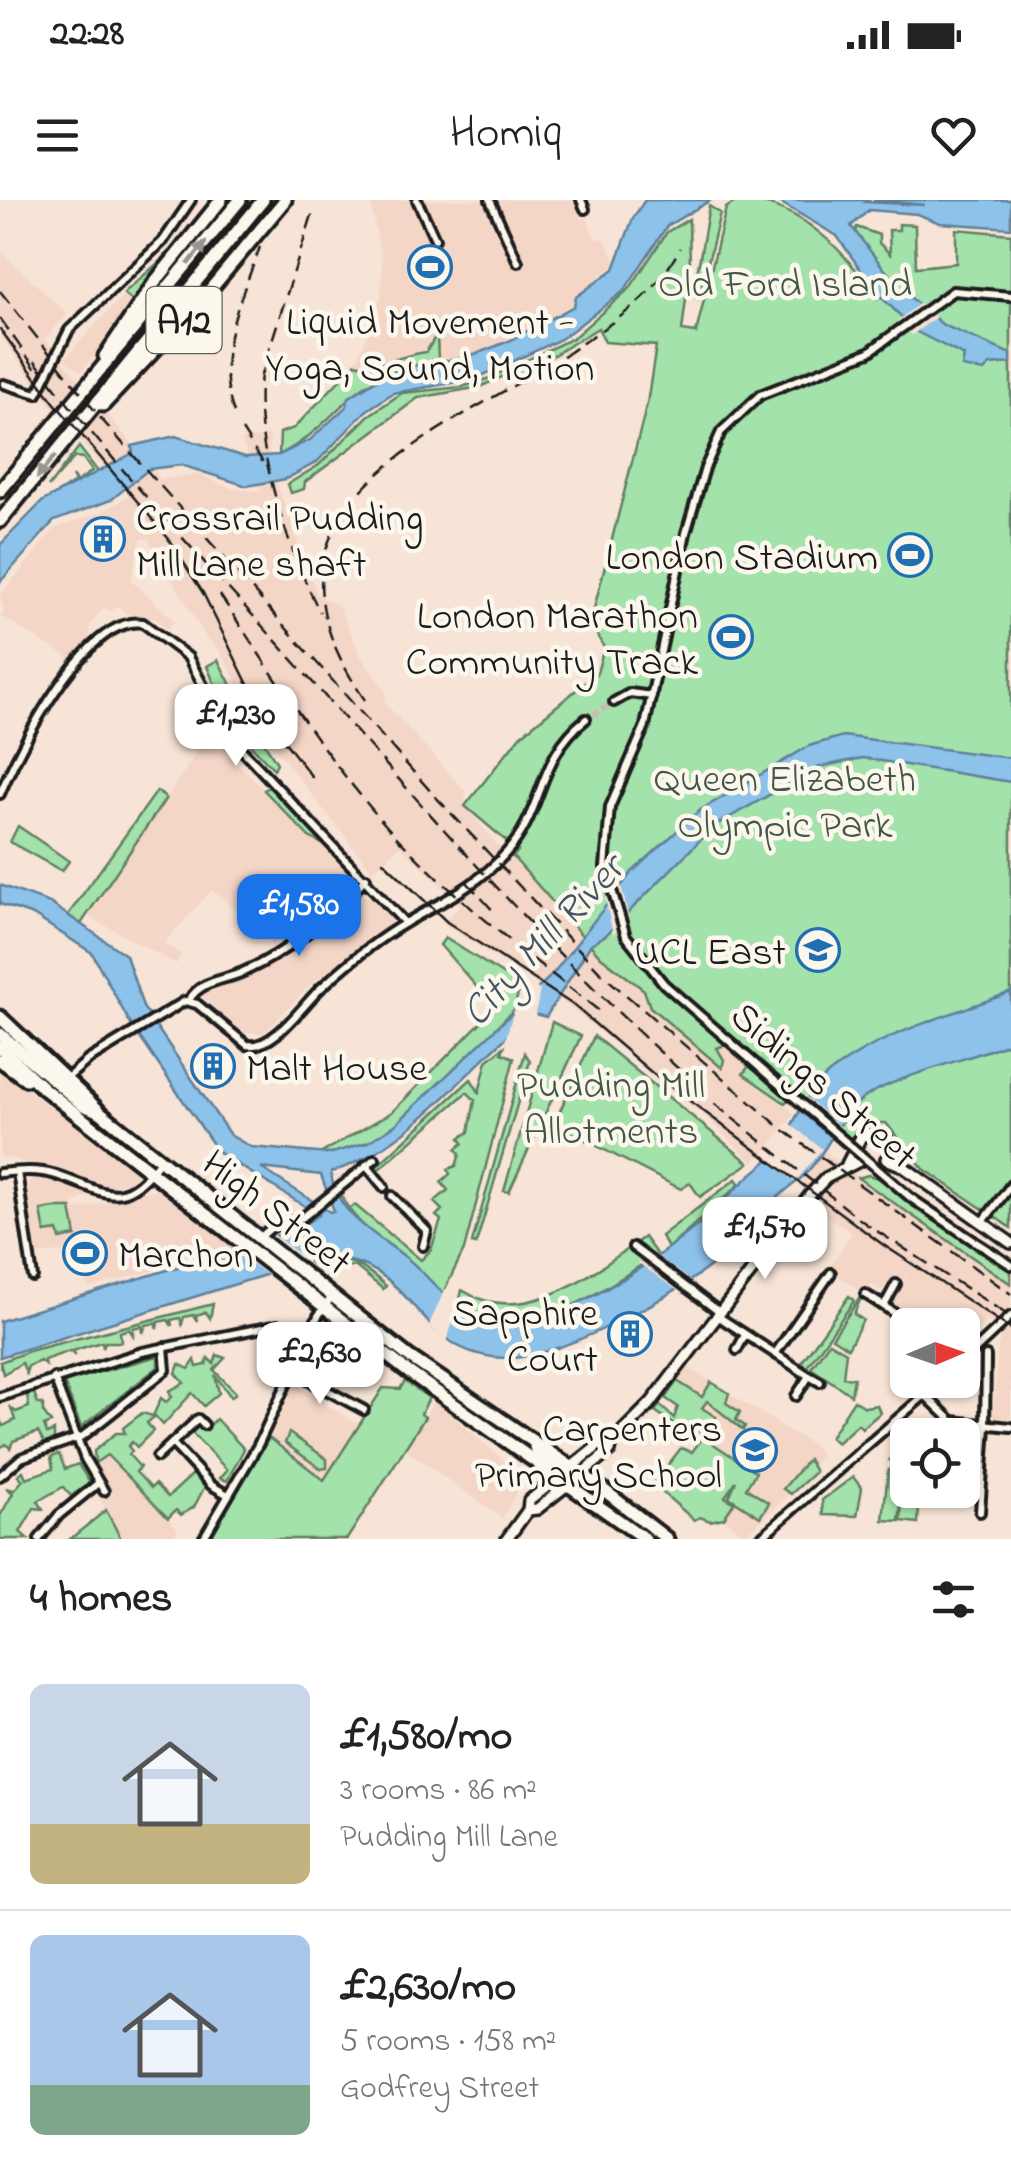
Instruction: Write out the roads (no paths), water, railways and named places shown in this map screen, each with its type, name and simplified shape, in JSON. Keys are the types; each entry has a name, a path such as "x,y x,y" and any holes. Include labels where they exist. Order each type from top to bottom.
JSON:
{"main road":[{"name":"A12","path":"90,382 146,295 222,200"},
{"name":"A12","path":"3,485 240,200"},
{"name":"A12","path":"0,521 263,200"},
{"name":"A12","path":"74,432 199,304 285,200"},
{"name":"A12","path":"0,531 17,503"},
{"path":"0,1018 100,1112"},
{"name":"High Street","path":"0,1034 69,1094 100,1112 156,1166"},
{"name":"High Street","path":"0,1047 43,1088 255,1241 324,1306 569,1477"},
{"path":"0,1060 43,1088"},
{"name":"High Street","path":"288,1269 333,1295 408,1356 536,1447 540,1457 667,1539"},
{"path":"569,1477 594,1494 593,1502 630,1534 646,1539"}],"street":[{"path":"4,384 38,394 69,330 163,241 191,200"},
{"path":"417,200 435,239"},
{"path":"490,200 518,262"},
{"path":"581,200 584,209"},
{"name":"Sidings Street","path":"1011,296 960,289 853,360 788,380 760,395 722,432 705,468 686,533 652,696 610,807 606,867 618,918 637,954 664,984 911,1198 1011,1266"},
{"path":"0,794 38,718 108,629 143,622 177,646 198,669 232,738 405,923"},
{"path":"614,702 630,693 652,696"},
{"path":"190,1000 245,1044 258,1046 324,985 405,923 464,892 506,854 526,826 558,745 586,719"},
{"path":"66,1078 190,1000 209,982 255,966 308,931 366,878"},
{"path":"507,1539 528,1510 529,1501 569,1477 604,1441 612,1442 656,1396 716,1313 810,1196 859,1156 861,1137 874,1131 886,1138 888,1154 901,1165 1011,1243"},
{"path":"859,1156 874,1165 888,1154"},
{"path":"255,1241 268,1229 302,1218 375,1159"},
{"path":"366,1165 384,1186"},
{"path":"0,1173 52,1174 89,1192 111,1195 134,1188 156,1166"},
{"path":"17,1172 32,1278"},
{"path":"982,1223 1011,1185"},
{"path":"392,1196 428,1231 422,1246"},
{"path":"633,1248 746,1335 820,1382"},
{"path":"775,1354 831,1273"},
{"path":"884,1306 896,1284"},
{"path":"866,1294 890,1310"},
{"path":"202,1539 333,1295"},
{"path":"980,1345 1011,1316"},
{"path":"0,1398 54,1378 164,1347 277,1325 310,1334"},
{"path":"737,1350 746,1335"},
{"path":"0,1476 22,1458 77,1439 166,1370 164,1347"},
{"path":"980,1512 986,1356"},
{"path":"293,1372 364,1410"},
{"path":"796,1396 808,1376"},
{"path":"54,1378 77,1439 104,1491"},
{"path":"761,1538 922,1398"},
{"path":"928,1398 952,1421 1011,1427"},
{"path":"157,1457 198,1419 204,1426"},
{"path":"172,1443 211,1485 228,1494"},
{"path":"39,1539 59,1515 97,1484"}],"water":[{"path":"645,200 711,200 667,226 624,291 561,339 475,379 393,393 366,411 317,462 286,479 247,486 181,465 149,469 111,500 54,521 0,582 0,545 43,501 133,453 132,446 175,436 245,457 279,455 310,440 347,406 348,398 383,376 411,366 468,357 509,341 574,306 576,297 614,269 633,218"},
{"path":"776,200 870,200 866,202 925,205 873,200 1011,200 1011,228 940,223 917,214 869,210 851,226 898,287 943,325 1011,354 1011,363 990,365 984,371 962,367 964,356 917,332 877,293 837,236"},
{"path":"843,736 1011,758 1011,782 863,758 819,767 714,826 606,935 591,944 546,1017 535,1014 510,1034 415,1124 389,1143 362,1160 331,1172 340,1200 359,1222 467,1312 503,1322 531,1319 561,1310 620,1281 693,1229 769,1158 816,1086 867,1048 1011,992 1011,1042 873,1092 843,1121 804,1176 708,1268 624,1319 534,1355 511,1358 477,1354 452,1343 378,1273 353,1262 320,1258 0,1357 0,1321 296,1229 319,1215 219,1153 130,1023 92,953 33,915 0,904 0,885 50,903 126,955 143,1007 230,1135 251,1147 329,1154 368,1142 395,1125 552,975 632,872 699,811 809,746","holes":["261,1168 321,1175 334,1211"]}],"tunnel":[{"path":"586,719 614,702"}],"tram line":[{"path":"0,329 53,401 168,538 203,593 261,711 312,777"},
{"path":"383,861 447,922 573,1005 651,1072 882,1244 1011,1329"}],"railway":[{"path":"312,215 261,375 260,402 275,496 296,559 320,612"},
{"path":"234,413 226,370 228,349 237,308 260,247"},
{"path":"545,371 636,304 667,270 680,248"},
{"path":"0,291 103,421 433,794 604,976 782,1129 1011,1294"},
{"path":"0,318 40,375"},
{"path":"35,361 133,482 447,833 591,985 692,1081"},
{"path":"365,700 331,635 321,580 333,532 361,491 402,455 450,422 555,362"},
{"path":"242,430 264,464"},
{"path":"220,595 322,745 390,830 464,902 598,1010"},
{"path":"466,881 497,915"},
{"path":"678,1075 866,1224 1011,1317"}],"place":[{"name":"Liquid Movement - Yoga, Sound, Motion","path":"430,267"},
{"name":"Crossrail Pudding Mill Lane shaft","path":"103,539"},
{"name":"London Stadium","path":"910,555"},
{"name":"London Marathon Community Track","path":"731,637"},
{"name":"UCL East","path":"818,950"},
{"name":"Malt House","path":"213,1066"},
{"name":"Marchon","path":"85,1253"},
{"name":"Sapphire Court","path":"630,1334"},
{"name":"Carpenters Primary School","path":"755,1450"}],"park label":[{"name":"Old Ford Island","path":"785,282"},
{"name":"Queen Elizabeth Olympic Park","path":"785,800"},
{"name":"Pudding Mill Allotments","path":"611,1106"}],"water label":[{"name":"City Mill River","path":"541,939"}]}
